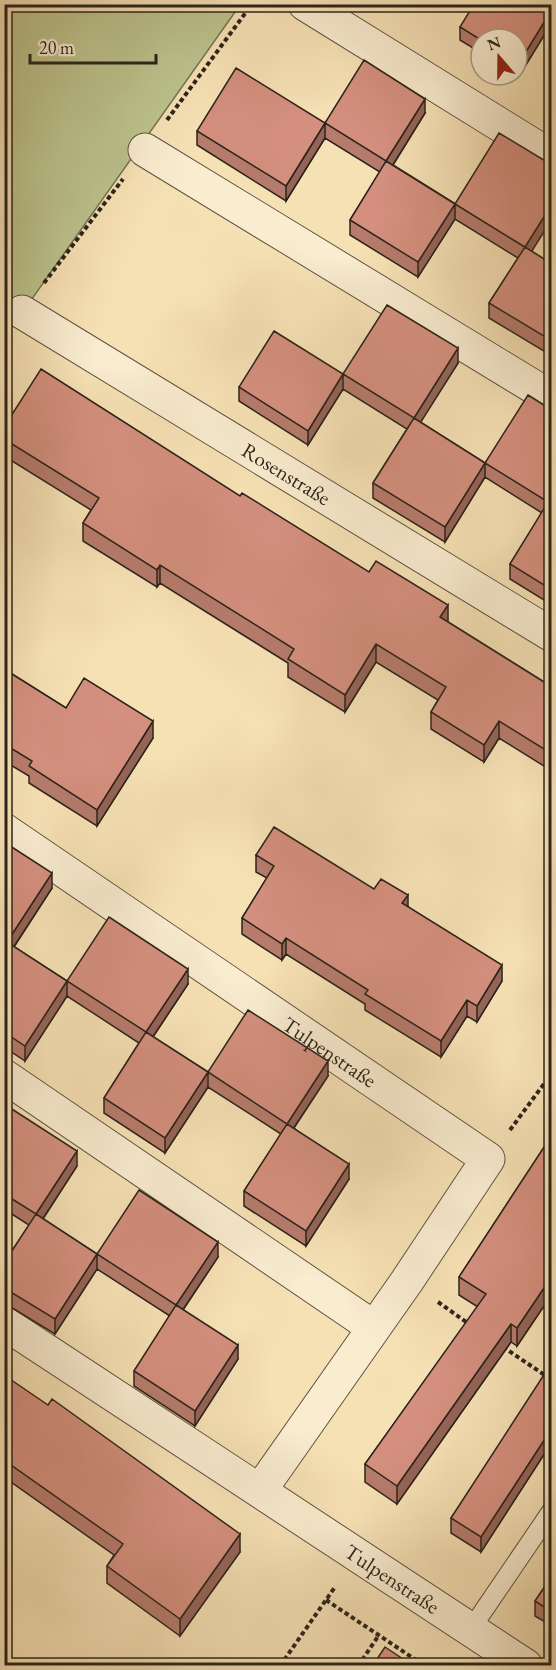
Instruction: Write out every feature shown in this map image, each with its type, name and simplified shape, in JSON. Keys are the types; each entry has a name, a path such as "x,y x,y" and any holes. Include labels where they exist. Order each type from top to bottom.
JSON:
{"street":[{"path":"305,4 552,157"},
{"path":"145,150 552,398"},
{"name":"Rosenstraße","path":"22,312 552,635"},
{"name":"Tulpenstraße","path":"4,830 488,1159"},
{"path":"4,1076 373,1327"},
{"path":"261,1489 407,1281 488,1159"},
{"name":"Tulpenstraße","path":"4,1323 261,1489 526,1665"}],"lane":[{"path":"471,1629 552,1510"}],"path":[{"path":"488,1159 552,1073"},
{"path":"407,1281 472,1325"},
{"path":"499,1344 552,1380"},
{"path":"280,1665 357,1554"},
{"path":"326,1600 425,1665"},
{"path":"358,1665 379,1635"}],"green space":[{"path":"5,5 240,5 5,337"}],"building":[{"path":"474,4 540,4 551,11 529,47 529,27 469,27 469,33 460,27"},
{"path":"364,60 425,99 386,161 325,123"},
{"path":"236,68 325,123 286,186 197,131"},
{"path":"499,133 552,165 552,204 525,247 455,204"},
{"path":"386,161 455,204 418,262 350,220"},
{"path":"525,247 552,264 552,341 489,303"},
{"path":"387,305 458,348 414,418 343,374"},
{"path":"274,331 343,374 308,431 239,387"},
{"path":"41,369 240,496 242,493 369,572 376,561 448,605 440,617 552,687 552,754 499,721 484,745 431,712 446,687 376,644 345,695 288,659 294,649 160,565 157,570 83,523 99,498 4,439 4,427"},
{"path":"528,395 552,410 552,497 548,502 485,463"},
{"path":"414,418 485,463 445,527 373,483"},
{"path":"548,502 552,504 552,590 510,564"},
{"path":"4,669 66,708 84,678 153,721 97,810 29,766 32,761 4,744"},
{"path":"274,827 374,889 381,879 408,895 402,903 502,965 477,1006 467,1000 441,1041 365,994 368,990 286,938 282,944 242,918 274,866 256,855"},
{"path":"4,842 52,873 7,942 4,941"},
{"path":"109,917 188,969 146,1032 67,981"},
{"path":"7,942 67,981 25,1046 4,1032 4,946"},
{"path":"248,1010 328,1061 287,1124 208,1072"},
{"path":"146,1032 208,1072 165,1138 104,1098"},
{"path":"4,1104 77,1151 36,1214 4,1194"},
{"path":"287,1124 349,1164 306,1231 244,1191"},
{"path":"552,1135 552,1276 517,1328 511,1324 397,1486 365,1464 486,1294 459,1277"},
{"path":"139,1190 218,1242 176,1305 97,1254"},
{"path":"36,1214 97,1254 55,1319 4,1288 4,1263"},
{"path":"176,1305 238,1345 195,1411 134,1371"},
{"path":"549,1367 552,1368 552,1428 481,1537 451,1518"},
{"path":"4,1375 48,1405 52,1399 240,1534 180,1619 107,1566 123,1544 4,1460"},
{"path":"552,1576 552,1612 535,1601"},
{"path":"385,1647 412,1665 373,1665"}]}
